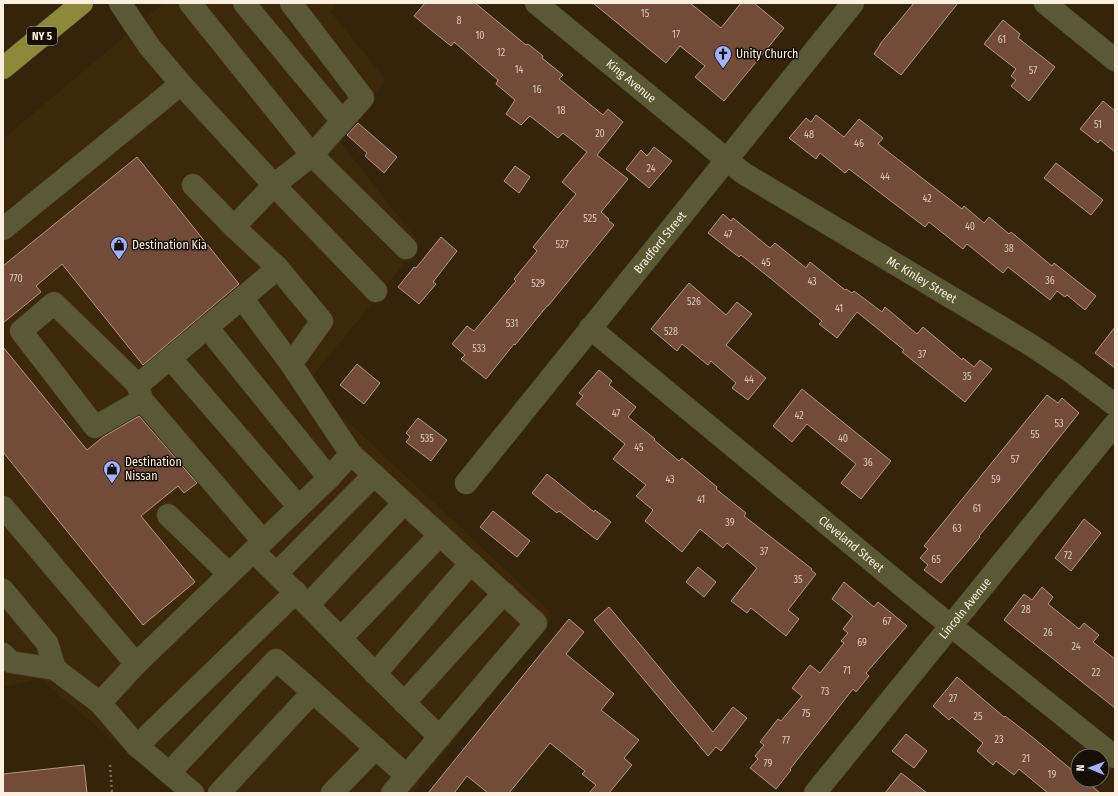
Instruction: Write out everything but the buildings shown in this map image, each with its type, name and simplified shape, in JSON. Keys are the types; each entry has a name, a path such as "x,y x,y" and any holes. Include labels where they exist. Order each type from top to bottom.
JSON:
{"main road":[{"name":"NY 5","path":"3,68 82,3"}],"street":[{"path":"120,3 148,46 181,84 274,185 376,291"},
{"path":"190,3 312,155 406,248"},
{"path":"244,3 342,121"},
{"path":"234,227 274,185 312,155 363,98 291,3"},
{"name":"King Avenue","path":"536,3 726,159"},
{"name":"Bradford Street","path":"466,483 853,3"},
{"path":"1045,3 1115,60"},
{"path":"3,229 181,84"},
{"name":"Mc Kinley Street","path":"726,159 749,176 1032,345 1115,405"},
{"path":"193,185 234,227 278,268 322,321 291,364"},
{"path":"278,268 170,358 140,393 95,427 21,331 54,303 140,393 258,546 277,574 404,704 440,737"},
{"path":"242,298 291,364 351,454 536,622 392,793"},
{"path":"207,328 328,478"},
{"name":"Cleveland Street","path":"590,328 951,626 1115,757"},
{"path":"170,358 298,506"},
{"name":"Lincoln Avenue","path":"815,793 1115,424"},
{"path":"100,703 136,664 351,454"},
{"path":"277,574 374,475"},
{"path":"137,746 250,636 302,598 404,503"},
{"path":"3,507 136,664"},
{"path":"168,515 229,574"},
{"path":"341,638 440,535"},
{"path":"375,674 471,563"},
{"path":"3,590 47,643 55,669"},
{"path":"404,704 504,593"},
{"path":"250,636 407,776"},
{"path":"3,654 11,662 55,669 100,703 137,746 193,793"},
{"path":"169,773 276,660"},
{"path":"219,793 313,692"},
{"path":"332,793 376,748"}],"path":[{"path":"110,765 112,793"}],"shaded area":[{"path":"164,3 338,3 330,11 386,80 338,139 420,244 307,383 549,611 551,619 412,793 178,793 59,695 41,678 5,687 3,684 3,139"}],"place":[{"name":"Unity Church","path":"723,69"},
{"name":"Destination Kia","path":"119,260"},
{"name":"Destination Nissan","path":"112,484"}]}
